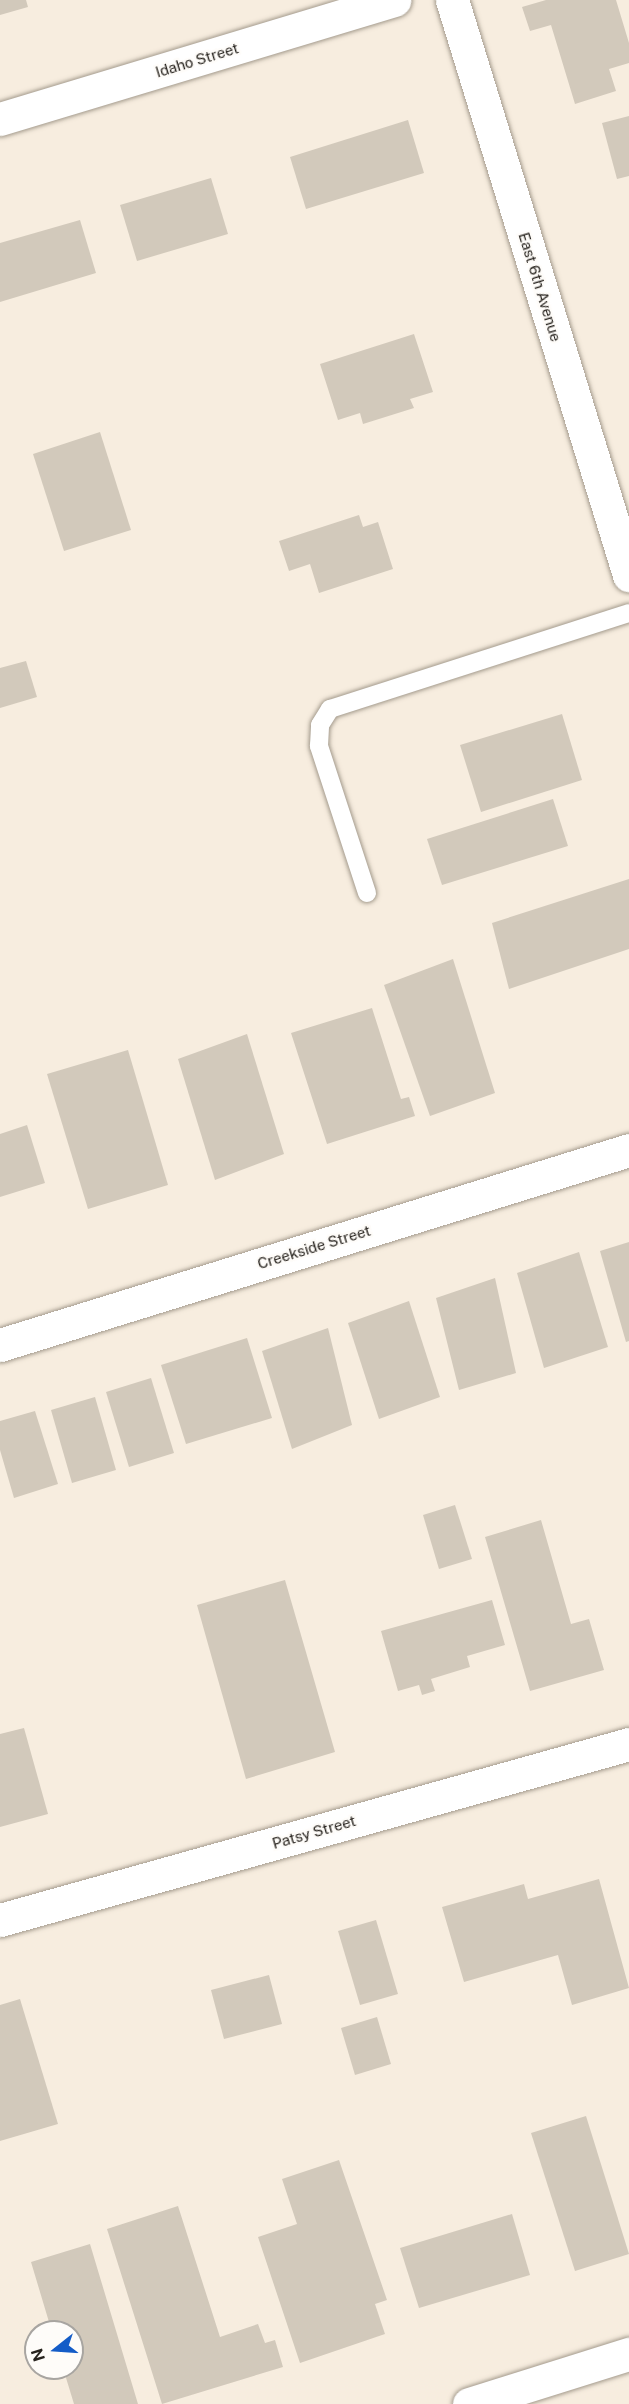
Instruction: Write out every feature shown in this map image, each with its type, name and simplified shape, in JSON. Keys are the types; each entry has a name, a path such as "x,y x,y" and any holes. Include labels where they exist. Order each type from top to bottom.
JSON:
{"street":[{"name":"Idaho Street","path":"0,119 394,0"},
{"name":"East 6th Avenue","path":"452,0 629,575"},
{"name":"Creekside Street","path":"0,1345 629,1150"},
{"name":"Patsy Street","path":"0,1920 629,1743"},
{"path":"469,2404 629,2354"}],"lane":[{"path":"367,893 319,746 320,725 330,709 629,613"}],"building":[{"path":"0,0 26,0 28,7 0,15"},
{"path":"546,0 616,0 629,43 629,63 609,69 616,91 575,104 551,25 530,31 522,7"},
{"path":"629,116 629,176 617,179 602,123"},
{"path":"408,120 424,173 306,209 290,157"},
{"path":"211,178 228,234 137,261 120,205"},
{"path":"80,220 96,273 0,302 0,243"},
{"path":"414,334 433,392 410,399 414,408 363,424 360,413 338,420 320,364"},
{"path":"100,432 131,530 64,551 33,454"},
{"path":"359,515 363,527 378,522 393,569 319,593 310,564 289,571 279,541"},
{"path":"26,661 37,697 0,708 0,668"},
{"path":"562,714 582,780 481,812 460,745"},
{"path":"553,799 568,846 442,885 427,839"},
{"path":"629,879 629,949 509,989 492,923"},
{"path":"453,959 495,1093 430,1116 384,985"},
{"path":"372,1008 401,1099 409,1097 415,1116 327,1144 291,1033"},
{"path":"247,1034 284,1154 215,1180 178,1059"},
{"path":"128,1050 168,1185 88,1209 47,1074"},
{"path":"27,1125 45,1183 0,1197 0,1134"},
{"path":"629,1242 629,1341 626,1342 600,1251"},
{"path":"579,1252 608,1347 544,1368 517,1273"},
{"path":"495,1278 516,1373 459,1390 436,1298"},
{"path":"409,1301 440,1397 379,1419 348,1323"},
{"path":"328,1328 352,1425 292,1449 262,1351"},
{"path":"247,1338 272,1418 186,1444 161,1365"},
{"path":"151,1378 174,1453 129,1467 106,1392"},
{"path":"95,1397 116,1470 72,1483 51,1410"},
{"path":"35,1411 58,1484 14,1498 0,1450 0,1421"},
{"path":"455,1505 472,1559 439,1569 423,1515"},
{"path":"541,1520 571,1624 589,1619 604,1670 530,1691 485,1537"},
{"path":"285,1580 335,1752 246,1779 197,1605"},
{"path":"492,1600 505,1645 467,1656 470,1667 431,1679 435,1691 422,1695 419,1685 398,1691 381,1631"},
{"path":"24,1728 48,1814 0,1827 0,1734"},
{"path":"599,1879 629,1988 572,2005 558,1955 464,1982 442,1907 524,1884 528,1899"},
{"path":"376,1920 398,1994 360,2005 338,1931"},
{"path":"269,1975 282,2024 224,2039 211,1990"},
{"path":"20,1999 58,2124 0,2141 0,2005"},
{"path":"377,2017 391,2064 355,2075 341,2028"},
{"path":"586,2116 629,2254 575,2271 531,2133"},
{"path":"339,2160 387,2300 375,2304 385,2334 300,2363 258,2237 297,2224 282,2179"},
{"path":"178,2206 220,2337 258,2324 265,2343 275,2340 283,2367 162,2404 107,2229"},
{"path":"512,2214 530,2275 419,2308 400,2248"},
{"path":"90,2244 138,2404 74,2404 67,2380 84,2380 84,2320 48,2320 31,2262"}]}
